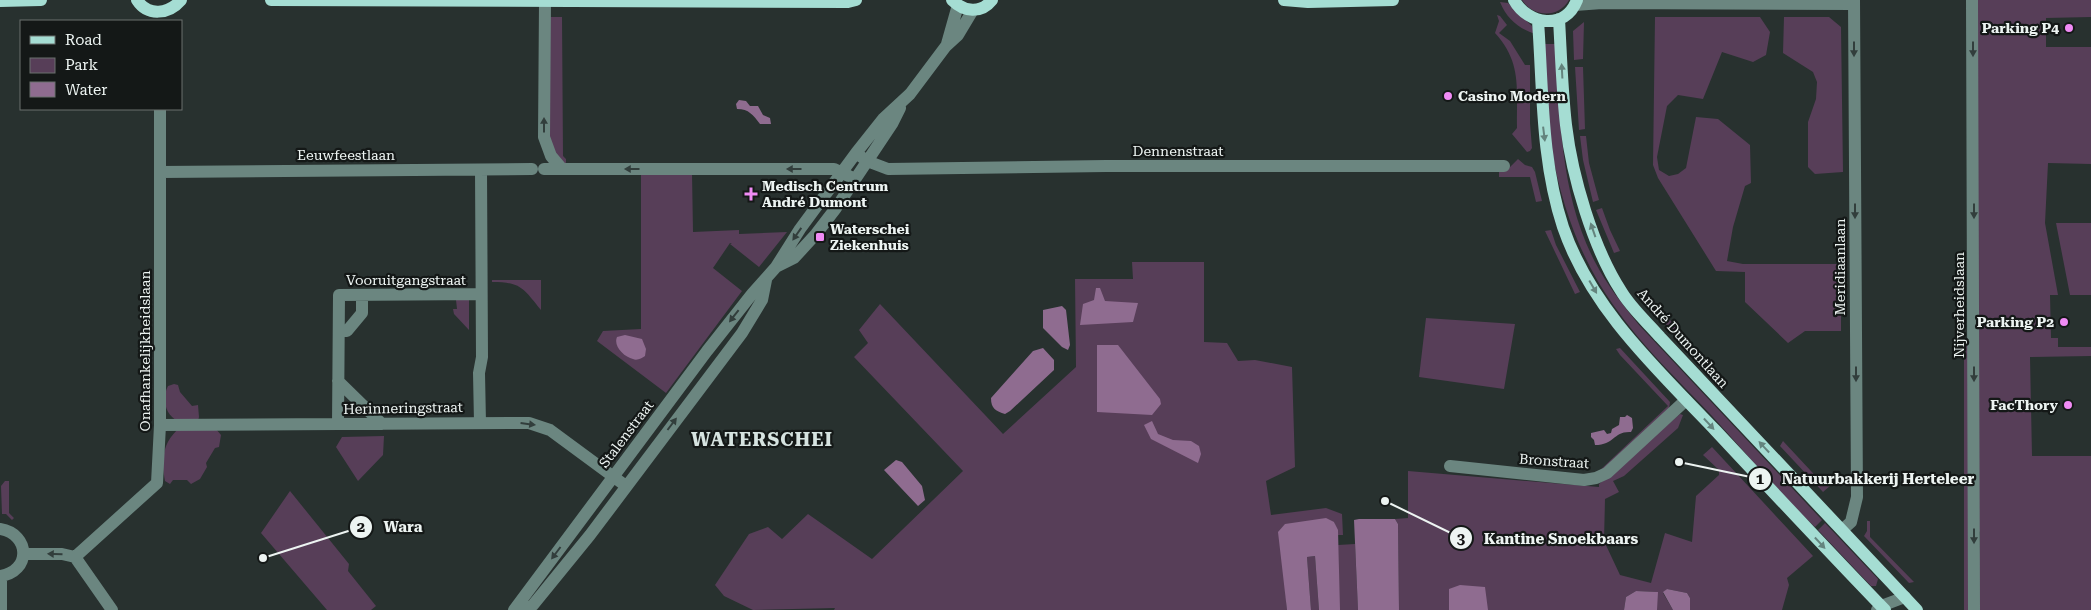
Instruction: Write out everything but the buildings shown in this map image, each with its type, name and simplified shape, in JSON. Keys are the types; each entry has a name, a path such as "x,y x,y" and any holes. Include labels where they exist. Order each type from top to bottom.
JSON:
{"main road":[{"path":"0,1 41,0"},
{"path":"137,0 159,17 181,0"},
{"path":"271,0 545,6 848,2 856,0"},
{"path":"955,3 973,10 982,8 992,0"},
{"path":"1284,0 1308,2 1393,0"},
{"path":"1514,0 1519,9 1527,16 1538,21 1559,19 1568,13 1576,2"},
{"name":"André Dumontlaan","path":"1559,19 1563,98 1572,158 1593,232 1610,273 1622,293 1648,324 1917,610"},
{"path":"1538,21 1543,131 1556,200 1564,228 1581,268 1601,302 1629,337 1881,609"}],"street":[{"name":"Nijverheidslaan","path":"1972,0 1974,610"},
{"path":"1576,2 1854,2"},
{"name":"Meridiaanlaan","path":"1842,530 1850,522 1856,497 1854,2"},
{"name":"Stalenstraat","path":"946,46 955,3"},
{"path":"545,6 544,138 551,156 562,169"},
{"name":"Stalenstraat","path":"776,267 794,258 816,234 892,124 902,104 946,46 958,35 973,10"},
{"name":"Stalenstraat","path":"514,610 612,476 724,329 758,286 766,280 776,267 800,229 856,153 883,119 902,104"},
{"name":"Onafhankelijkheidslaan","path":"75,557 157,483 160,426 160,110"},
{"name":"Dennenstraat","path":"856,153 867,161 888,170 1106,166 1504,166"},
{"name":"Eeuwfeestlaan","path":"160,172 834,169 843,172"},
{"name":"Vooruitgangstraat","path":"480,423 481,170"},
{"path":"843,172 855,179"},
{"name":"Stalenstraat","path":"525,610 533,605 590,535 742,333 762,300 766,280"},
{"name":"Vooruitgangstraat","path":"338,424 339,295 481,294"},
{"path":"338,331 347,331 362,313 362,295"},
{"path":"338,381 382,424"},
{"name":"Bronstraat","path":"1450,466 1584,480 1596,478 1607,473 1686,400"},
{"name":"Herinneringstraat","path":"160,426 529,423 550,430 626,486"},
{"path":"576,526 590,535"},
{"path":"0,529 8,530 16,535 22,544 24,554 14,572 0,576 1,610"},
{"path":"24,554 62,554 75,557 112,610"},
{"path":"1881,609 1905,597"},
{"path":"1900,610 1905,597"}],"green space":[{"path":"1522,0 1569,0 1559,10 1546,13 1532,10"},
{"path":"1976,0 2091,0 2091,17 2046,18 2046,47 2091,47 2091,164 2048,163 2045,223 2058,295 2050,295 2051,338 2058,338 2058,347 2091,347 2091,356 2030,357 2032,456 2091,456 2091,610 1977,610 1980,532 1977,530"},
{"path":"1500,2 1508,3 1532,26 1535,34 1523,29 1514,22"},
{"path":"1497,15 1507,25 1499,33 1510,41 1525,65 1530,65 1532,148 1527,152 1512,134 1517,128 1516,78 1510,56 1504,44 1495,33 1499,21"},
{"path":"549,17 562,17 563,156 566,159 566,166 555,159 548,133"},
{"path":"1655,17 1760,17 1770,32 1766,55 1753,62 1722,52 1703,99 1678,95 1667,106 1657,157 1659,170 1669,176 1678,174 1686,168 1696,117 1718,119 1750,145 1751,183 1745,186 1733,227 1727,261 1743,264 1841,264 1841,331 1805,331 1788,343 1745,302 1745,272 1716,271 1658,178 1653,165"},
{"path":"1784,17 1829,17 1841,27 1843,172 1815,174 1808,167 1808,122 1816,99 1817,82 1813,72 1783,53"},
{"path":"1584,22 1583,59 1574,60 1573,31"},
{"path":"1543,44 1556,44 1561,128 1568,183 1583,236 1595,262 1616,295 1639,325 1822,520 1815,527 1649,349 1625,321 1595,277 1580,246 1558,181 1546,113"},
{"path":"1575,67 1583,67 1585,129 1579,130"},
{"path":"1580,136 1586,136 1589,163 1599,200 1593,202 1583,160"},
{"path":"1518,159 1525,165 1532,167 1535,172 1542,201 1536,202 1530,177 1499,177 1499,172 1507,170"},
{"path":"641,173 692,173 693,232 739,230 739,234 787,232 759,267 730,243 713,268 742,291 666,393 597,341 603,331 641,329"},
{"path":"1602,208 1620,251 1614,253 1596,210"},
{"path":"2056,223 2091,223 2091,295 2070,295"},
{"path":"1551,230 1556,245 1580,292 1575,294 1545,231"},
{"path":"1132,262 1204,262 1204,342 1227,343 1238,361 1255,360 1292,367 1295,467 1266,481 1271,515 1326,508 1342,514 1343,535 1338,535 1334,522 1285,584 1287,610 834,610 835,608 753,610 724,596 715,585 749,534 768,527 782,539 808,514 872,559 963,471 854,357 868,343 859,330 880,304 1003,434 1076,367 1075,279 1133,279"},
{"path":"492,280 541,280 541,310 521,288 509,283 492,282"},
{"path":"1651,298 1689,342 1686,346 1646,303"},
{"path":"469,299 469,330 454,314 453,309 457,309 456,300"},
{"path":"1426,318 1515,324 1504,389 1419,377"},
{"path":"1968,342 1968,610 1964,610 1964,343"},
{"path":"1620,348 1670,402 1669,409 1601,474 1597,473 1668,406 1620,355 1616,349"},
{"path":"178,385 180,392 192,406 198,405 198,421 180,422 170,415 167,410 165,395 168,386"},
{"path":"1680,414 1683,415 1678,428 1624,476 1613,481 1619,492 1605,499 1604,541 1620,575 1651,583 1665,533 1692,542 1696,496 1719,475 1719,470 1703,455 1712,447 1813,556 1787,578 1789,585 1782,610 1690,610 1690,598 1687,593 1667,589 1663,593 1673,610 1657,610 1657,592 1636,591 1626,597 1624,610 1399,610 1398,524 1395,519 1408,518 1408,471 1599,487 1599,484"},
{"path":"216,429 221,435 219,447 215,448 206,463 207,467 200,479 191,484 187,480 173,480 170,484 165,481 164,454 168,441 177,430"},
{"path":"384,436 383,455 358,481 336,447 342,437"},
{"path":"1783,441 1824,485 1830,484 1830,486 1823,492 1780,446"},
{"path":"5,481 9,481 9,513 14,518 12,520 6,514 2,514 1,486"},
{"path":"290,491 349,564 348,571 376,606 371,610 327,610 261,533"},
{"path":"1867,521 1870,521 1870,537 1914,582 1909,583 1864,536 1867,531"},
{"path":"1825,523 1878,579 1876,586 1871,586 1818,530"},
{"path":"1355,544 1358,610 1339,610 1338,545"},
{"path":"1315,556 1319,610 1311,610 1307,557"}],"water":[{"path":"739,100 746,101 750,106 758,106 763,115 770,118 771,124 760,124 748,111 737,109 736,104"},
{"path":"1096,288 1100,288 1105,301 1138,303 1133,322 1080,325 1083,304 1094,300"},
{"path":"1062,306 1066,310 1070,345 1068,350 1062,347 1043,328 1043,310"},
{"path":"625,335 642,339 646,349 645,356 635,360 620,351 616,340 617,337"},
{"path":"1097,345 1118,345 1160,399 1161,404 1152,415 1097,412"},
{"path":"1043,348 1054,360 1054,370 1010,411 1005,414 999,412 992,405 991,398 1033,351"},
{"path":"1627,415 1632,418 1633,428 1631,432 1625,432 1607,443 1595,445 1591,433 1604,430 1607,434 1611,433 1612,429 1619,425 1620,417"},
{"path":"1152,421 1158,434 1173,440 1191,441 1199,446 1201,454 1198,463 1151,439 1144,425"},
{"path":"896,460 902,462 922,486 925,500 918,506 884,470"},
{"path":"1326,518 1334,522 1338,530 1340,610 1319,610 1315,556 1307,557 1311,610 1287,610 1278,532 1285,524"},
{"path":"1395,519 1398,524 1399,610 1358,610 1354,520"},
{"path":"1460,585 1485,587 1488,610 1449,610 1449,589"},
{"path":"1667,589 1687,593 1690,598 1690,610 1673,610 1663,592"},
{"path":"1636,591 1658,592 1657,610 1624,610 1626,597"}],"place":[{"name":"Parking P4","path":"2069,28"},
{"name":"Casino Modern","path":"1448,96"},
{"name":"Medisch Centrum André Dumont","path":"751,194"},
{"name":"Waterschei Ziekenhuis","path":"820,237"},
{"name":"Parking P2","path":"2064,322"},
{"name":"FacThory","path":"2068,405"},
{"name":"Natuurbakkerij Herteleer","path":"1679,462"},
{"name":"Kantine Snoekbaars","path":"1385,501"},
{"name":"Wara","path":"263,558"}],"district":[{"name":"WATERSCHEI","path":"762,439"}]}
